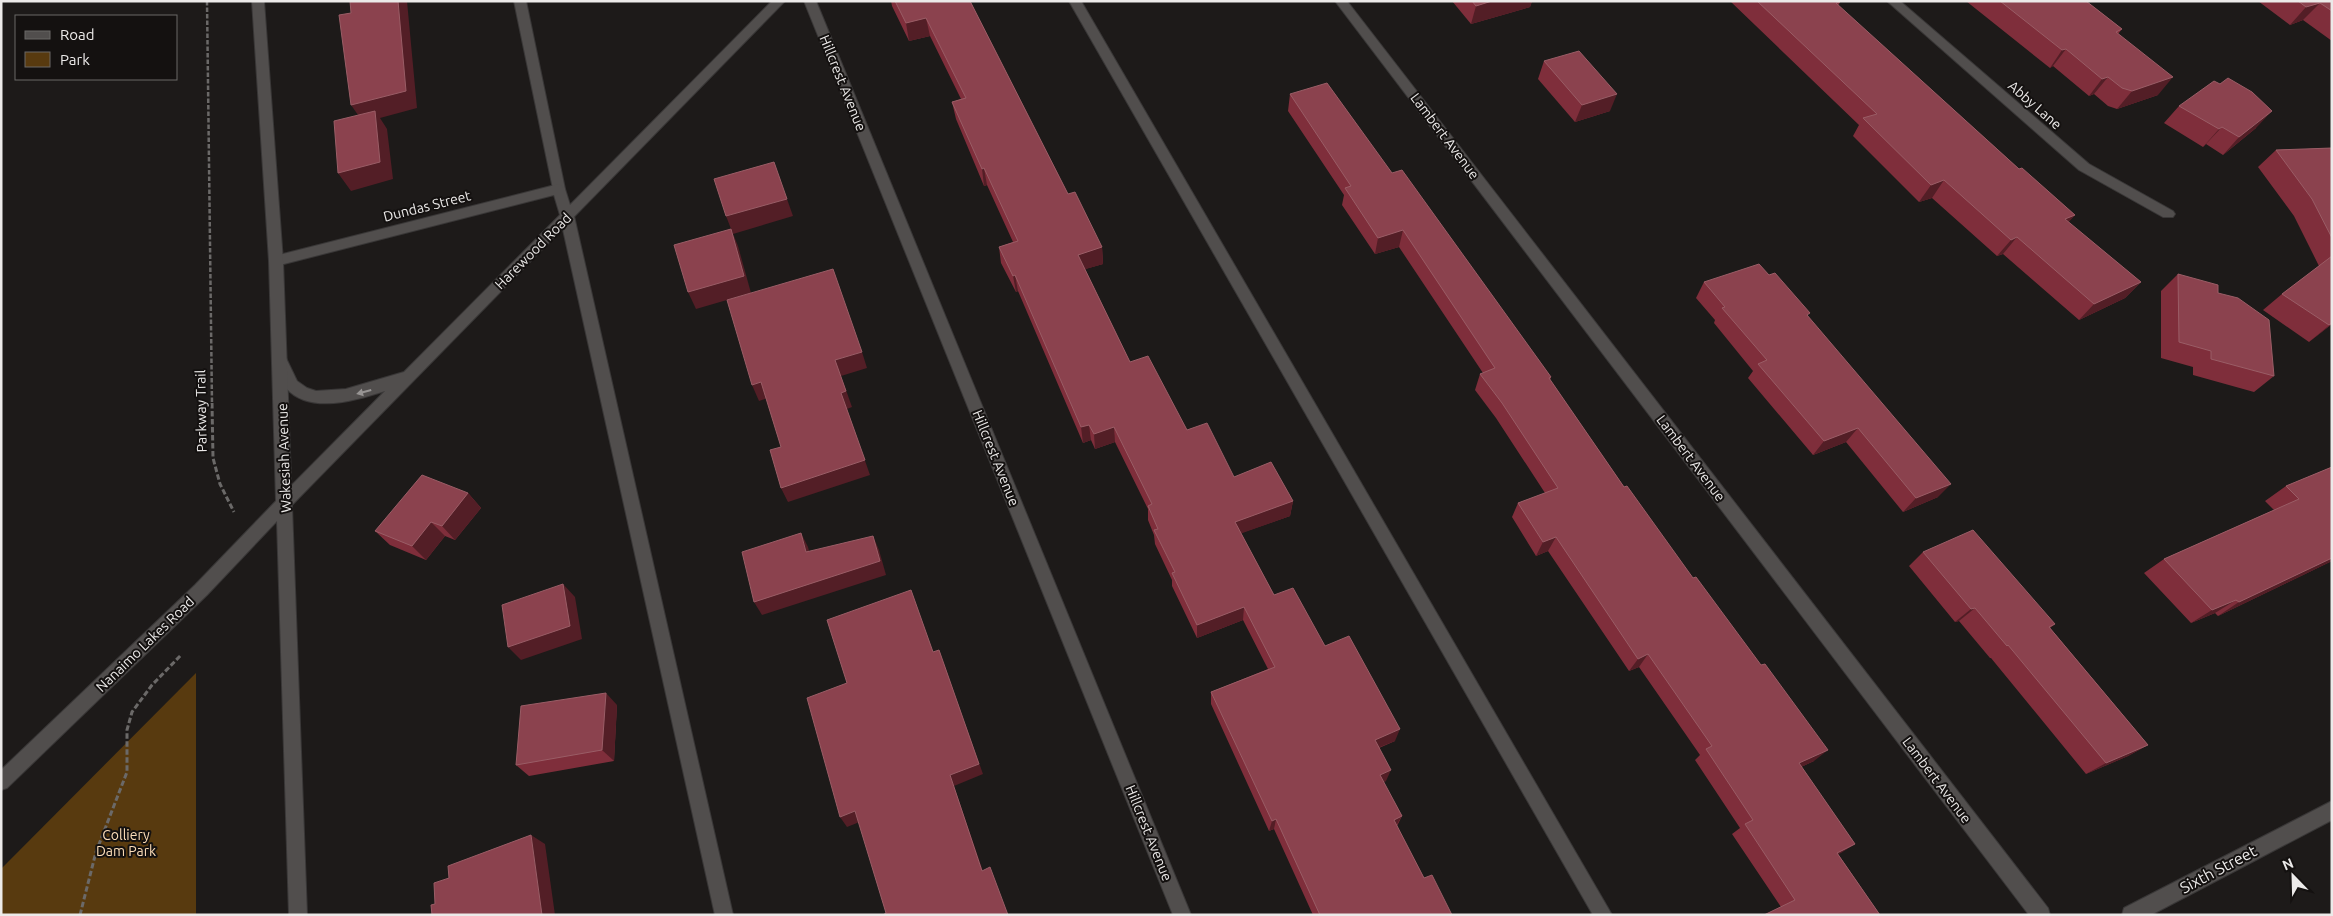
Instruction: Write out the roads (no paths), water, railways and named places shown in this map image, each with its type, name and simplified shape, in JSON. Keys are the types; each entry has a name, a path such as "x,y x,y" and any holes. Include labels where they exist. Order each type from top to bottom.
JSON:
{"street":[{"name":"Wakesiah Avenue","path":"258,1 276,261 298,915"},
{"path":"520,1 559,189 568,216 724,915"},
{"name":"Harewood Road","path":"285,502 780,1"},
{"name":"Hillcrest Avenue","path":"810,1 1182,915"},
{"path":"1075,1 1603,915"},
{"name":"Lambert Avenue","path":"1341,1 2040,915"},
{"name":"Abby Lane","path":"1893,1 2084,167 2168,214"},
{"name":"Dundas Street","path":"276,261 559,189"},
{"path":"280,360 284,373 293,386 307,393 325,396 358,394 410,376"},
{"name":"Nanaimo Lakes Road","path":"1,782 201,590 285,502"},
{"name":"Sixth Street","path":"2131,915 2332,810"}],"park label":[{"name":"Colliery Dam Park","path":"126,844"}]}
